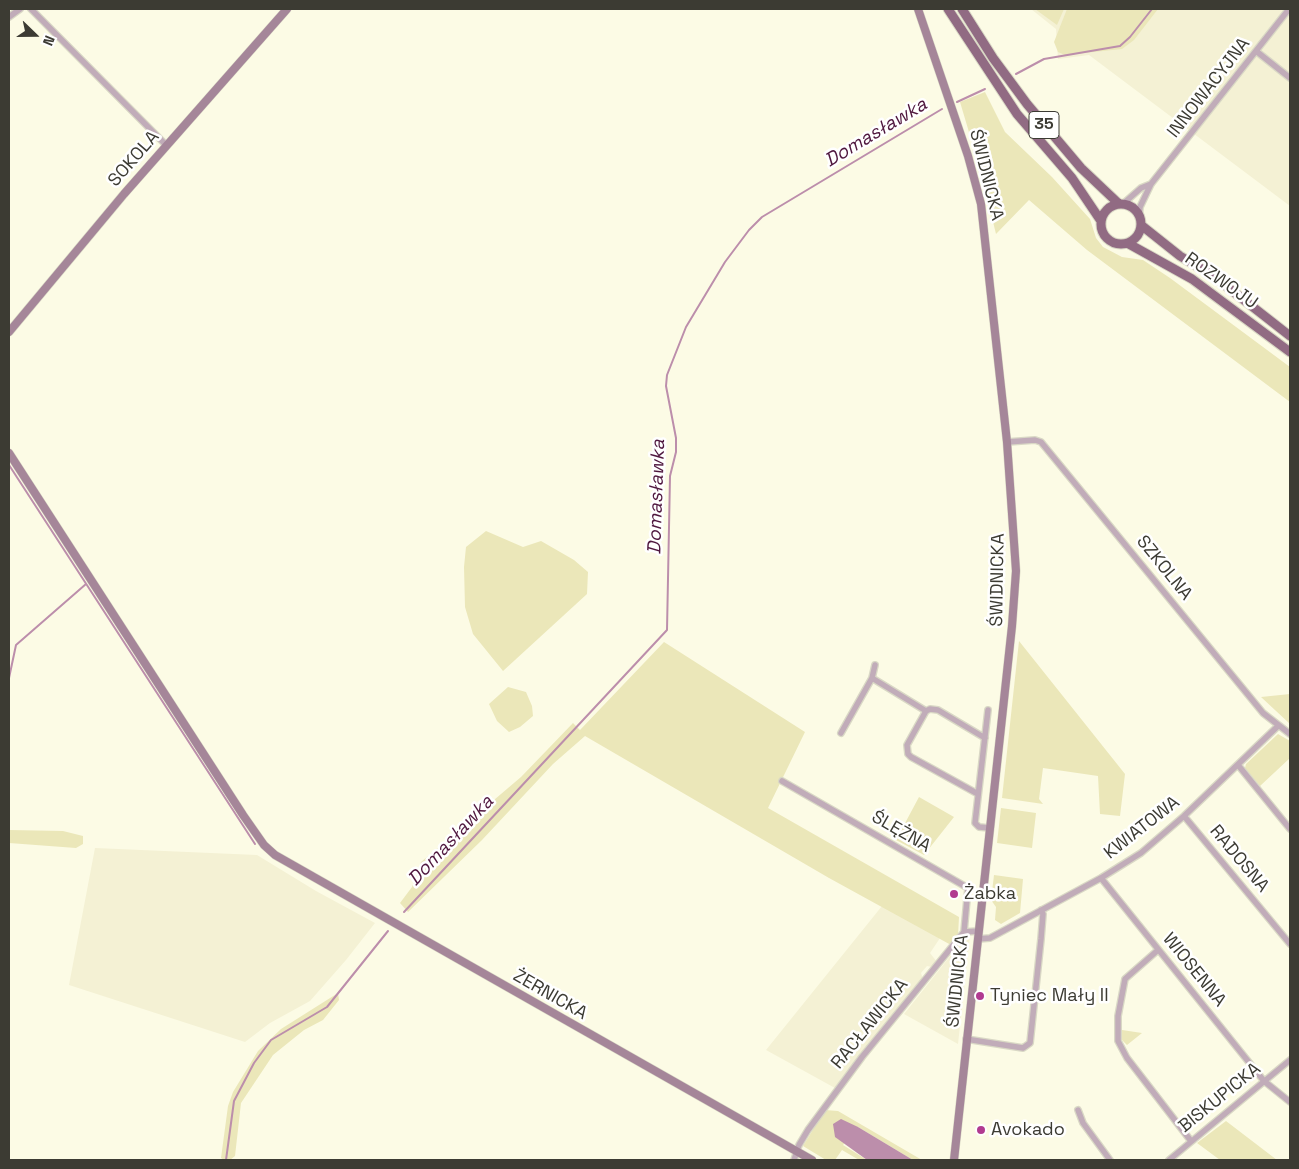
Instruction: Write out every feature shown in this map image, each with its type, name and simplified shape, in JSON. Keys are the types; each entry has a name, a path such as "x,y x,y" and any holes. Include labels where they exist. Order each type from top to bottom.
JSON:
{"main road":[{"name":"35","path":"948,9 979,59 1017,114 1072,178 1101,221 1102,232 1107,239 1118,245 1129,244"},
{"name":"35","path":"962,9 993,58 1027,104 1074,160 1121,203 1133,207 1140,221"},
{"path":"1101,221 1105,210 1121,203"},
{"path":"1129,244 1138,234 1140,221"},
{"name":"ROZWOJU","path":"1140,221 1180,256 1212,276 1290,336"},
{"name":"ROZWOJU","path":"1129,244 1192,279 1290,352"}],"street":[{"path":"9,17 20,9"},
{"path":"31,9 166,145"},
{"name":"SOKOLA","path":"9,332 166,145 288,9"},
{"name":"ŚWIDNICKA","path":"918,9 968,156 981,204 1007,442 1016,571 1012,626 954,1160"},
{"name":"INNOWACYJNA","path":"1140,221 1140,206 1151,184 1289,9"},
{"path":"1256,51 1290,78"},
{"name":"INNOWACYJNA","path":"1121,203 1141,188 1151,184"},
{"name":"SZKOLNA","path":"1007,442 1035,440 1041,442 1263,713 1290,734"},
{"name":"ŻERNICKA","path":"9,453 243,815 264,845 274,854 812,1160"},
{"path":"841,733 872,678 876,666"},
{"path":"872,678 926,711 938,710 985,738"},
{"path":"988,710 975,823 979,827 990,828"},
{"path":"926,711 907,745 908,754 978,794"},
{"name":"KWIATOWA","path":"978,935 990,938 1101,878 1141,853 1184,816 1278,726"},
{"path":"1238,765 1290,829"},
{"name":"ŚLĘŻNA","path":"782,781 968,888 964,932"},
{"name":"RADOSNA","path":"1184,816 1290,944"},
{"name":"WIOSENNA","path":"1101,878 1264,1081 1290,1102"},
{"path":"966,1039 1023,1048 1030,1043 1041,939 1043,914 1041,910"},
{"path":"964,932 978,935"},
{"name":"RACŁAWICKA","path":"794,1160 799,1144 808,1130 862,1057 964,932"},
{"path":"1158,950 1125,979 1118,1016 1118,1041 1127,1058 1191,1141"},
{"name":"BISKUPICKA","path":"1168,1160 1290,1060"},
{"path":"1078,1110 1083,1123 1110,1160"}],"shaded area":[{"path":"1031,9 1290,9 1290,206 1089,55 1058,59 1056,29"},
{"path":"1035,9 1064,9 1057,25"},
{"path":"1067,9 1158,9 1134,40 1122,49 1065,55 1058,52 1054,42"},
{"path":"985,92 1005,132 1052,177 1090,219 1096,238 1103,247 1122,257 1143,260 1290,367 1290,402 1087,250 1029,200 996,234 980,169 960,102"},
{"path":"486,531 523,547 541,541 574,560 588,572 587,594 503,671 473,634 465,607 464,567 466,547"},
{"path":"1019,641 1125,774 1120,816 1100,814 1098,776 1043,768 1039,799 1043,804 1002,798"},
{"path":"664,642 805,732 768,808 959,917 958,936 951,945 829,878 585,736 553,764 482,840 408,912 400,903 412,887 421,862 521,777 573,723 580,730"},
{"path":"508,687 526,692 532,706 533,716 520,727 509,732 497,721 489,704"},
{"path":"1290,694 1290,724 1261,697"},
{"path":"1278,734 1290,741 1290,758 1260,786 1245,768 1246,764"},
{"path":"919,797 954,817 924,855 896,840"},
{"path":"1001,808 1036,813 1032,848 997,843"},
{"path":"9,830 63,831 83,836 83,844 76,848 9,843"},
{"path":"95,848 257,855 316,891 375,923 310,1001 270,1023 245,1042 69,985"},
{"path":"994,875 1023,879 1020,913 1001,924 995,920 996,907 991,900"},
{"path":"882,906 940,938 930,953 937,962 932,967 927,966 921,973 923,979 835,1088 766,1050"},
{"path":"967,935 970,935 958,1044 904,1014"},
{"path":"338,993 339,1000 323,1020 304,1030 273,1055 241,1103 235,1156 230,1160 221,1158 228,1106 233,1092 258,1051 281,1029"},
{"path":"1122,1030 1142,1033 1127,1045 1122,1040"},
{"path":"825,1110 838,1111 922,1160 913,1160 858,1127 843,1145 867,1160 859,1160 842,1150 835,1160 826,1160 803,1146"},
{"path":"841,1119 913,1160 867,1160 835,1137 833,1124"},
{"path":"1226,1121 1277,1160 1220,1160 1197,1143"}],"waterway":[{"name":"Domasławka","path":"1016,74 1044,59 1120,46 1130,37 1152,9"},
{"name":"Domasławka","path":"957,102 985,89"},
{"name":"Domasławka","path":"404,912 667,630 670,476 676,452 676,438 666,386 667,375 686,327 725,262 749,230 762,217 942,109"},
{"path":"9,465 255,844"},
{"path":"9,678 16,645 86,584"},
{"name":"Domasławka","path":"226,1160 234,1101 254,1063 271,1040 327,1007 388,931"}],"place":[{"name":"Żabka","path":"954,894"},
{"name":"Tyniec Mały II","path":"980,996"},
{"name":"Avokado","path":"981,1130"}]}
